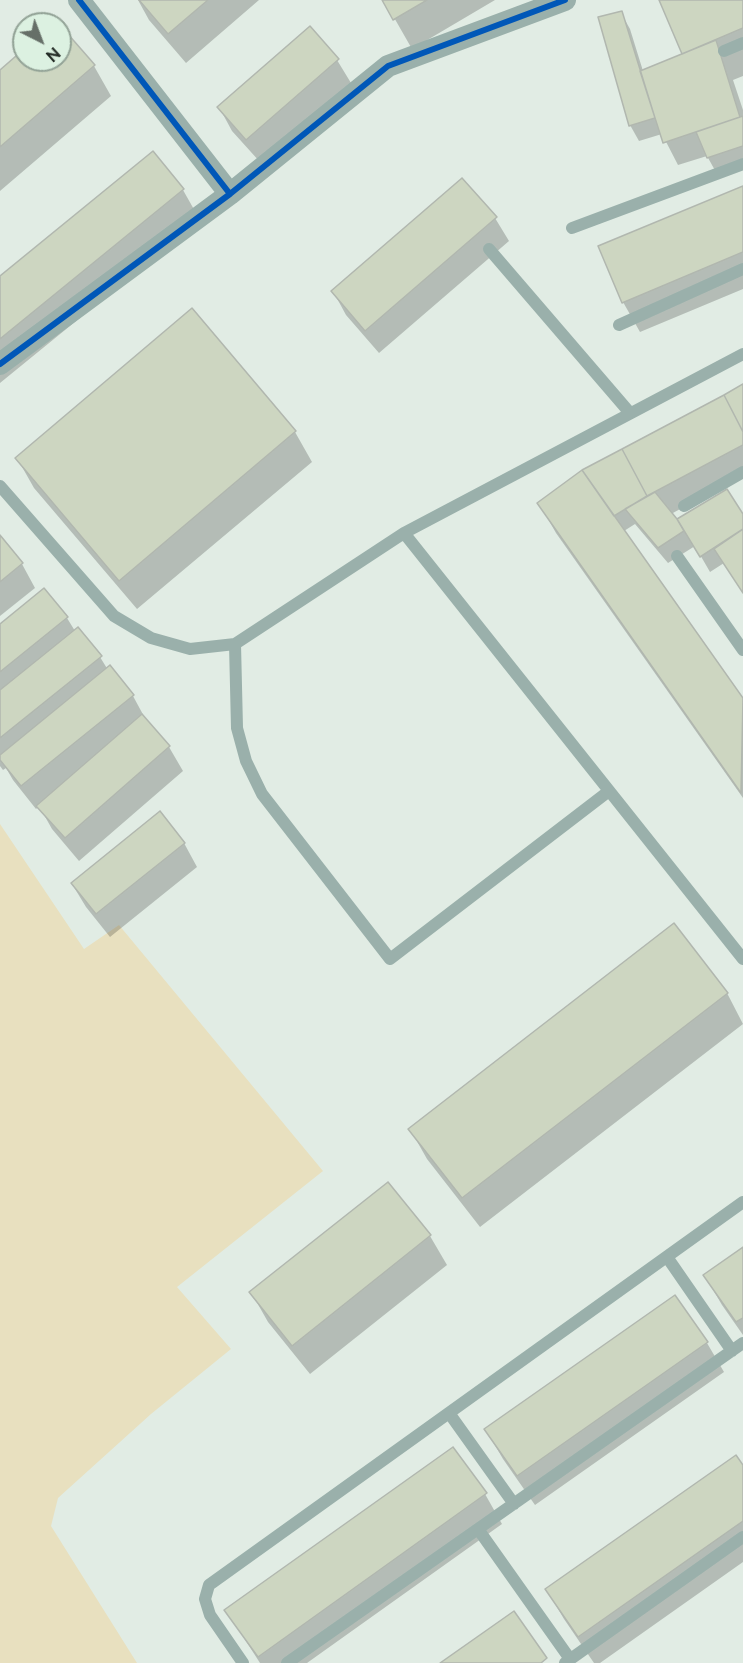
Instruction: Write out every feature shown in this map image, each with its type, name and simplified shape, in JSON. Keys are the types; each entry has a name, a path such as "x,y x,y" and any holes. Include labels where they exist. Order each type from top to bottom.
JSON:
{"street":[{"path":"79,0 230,194"},
{"path":"0,364 230,194 388,66 565,0"}],"lane":[{"path":"724,51 743,43"},
{"path":"572,228 743,164"},
{"path":"489,249 630,413"},
{"path":"619,325 743,269"},
{"path":"0,486 114,616 151,638 190,649 235,644 404,533 743,354"},
{"path":"684,506 743,472"},
{"path":"404,533 743,960"},
{"path":"677,556 743,650"},
{"path":"235,644 237,728 246,761 262,794 390,959 609,791"},
{"path":"243,1663 210,1615 205,1599 209,1585 743,1202"},
{"path":"667,1257 732,1351"},
{"path":"287,1663 743,1343"},
{"path":"449,1413 514,1504"},
{"path":"478,1529 568,1661 743,1537"}],"shaded area":[{"path":"0,824 84,949 119,925 323,1171 177,1287 231,1349 151,1414 58,1498 51,1526 137,1663 0,1663"}],"building":[{"path":"139,0 208,0 168,34"},
{"path":"382,0 427,0 393,20"},
{"path":"659,0 743,0 743,28 682,54"},
{"path":"622,11 655,118 629,126 598,17"},
{"path":"310,26 339,59 246,140 217,107"},
{"path":"72,39 95,65 0,147 0,70 12,60 12,72 72,72"},
{"path":"716,40 740,117 663,143 640,71"},
{"path":"743,116 743,146 707,158 696,132"},
{"path":"153,151 184,189 0,339 0,276"},
{"path":"462,178 497,217 365,331 331,291"},
{"path":"743,186 743,252 622,303 598,246"},
{"path":"192,308 296,431 119,581 15,458"},
{"path":"743,384 743,432 724,395"},
{"path":"724,395 743,432 743,445 647,496 622,449"},
{"path":"622,449 647,496 614,516 582,470"},
{"path":"582,470 743,698 741,793 537,503"},
{"path":"727,489 743,514 743,529 700,557 677,519"},
{"path":"655,492 684,531 658,548 625,509"},
{"path":"743,529 743,593 714,549"},
{"path":"0,535 23,563 0,582"},
{"path":"44,588 68,617 0,672 0,624"},
{"path":"78,627 102,656 0,738 0,690"},
{"path":"110,665 134,695 21,786 0,760 0,755"},
{"path":"142,714 170,746 65,838 36,806"},
{"path":"160,811 185,843 96,914 71,883"},
{"path":"674,923 728,993 462,1198 408,1129"},
{"path":"388,1182 431,1235 292,1346 249,1292"},
{"path":"743,1247 743,1318 736,1322 703,1275"},
{"path":"675,1295 708,1342 517,1476 484,1429"},
{"path":"453,1447 487,1493 258,1657 224,1610"},
{"path":"736,1455 743,1465 743,1521 578,1637 545,1589"},
{"path":"514,1611 547,1658 541,1663 440,1663"}],"cycle path":[{"path":"79,0 230,194 388,66 565,0"},
{"path":"0,364 230,194"}]}
